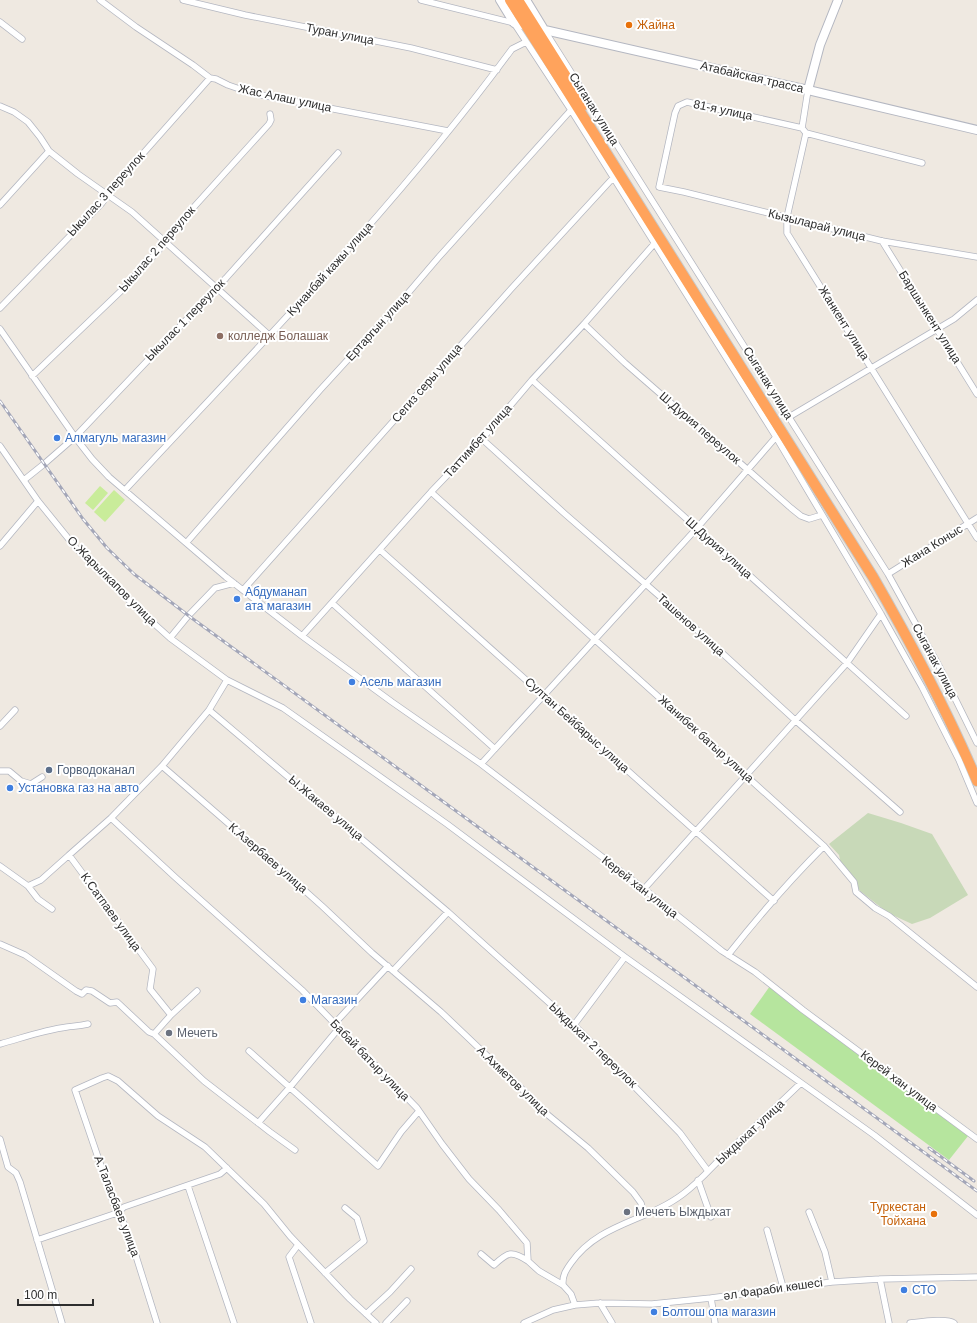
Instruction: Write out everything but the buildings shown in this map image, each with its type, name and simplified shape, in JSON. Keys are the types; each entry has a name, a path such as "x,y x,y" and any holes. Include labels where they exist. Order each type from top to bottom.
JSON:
{"highway":[{"path":"510,0 536,29 878,574 934,674 977,766"},
{"path":"518,0 873,577 929,677 967,756 977,781"}],"main road":[{"path":"500,0 514,23"},
{"path":"526,0 536,29"},
{"path":"808,90 820,45 838,0"},
{"name":"Атабайская трасса","path":"514,23 977,130"}],"street":[{"name":"Жас Алаш улица","path":"100,0 136,27 193,64 210,78 216,79 228,85 251,93 448,132"},
{"name":"Туран улица","path":"183,0 245,15 411,48 497,70"},
{"path":"421,0 514,23 571,110 776,437 881,614 926,694 959,760 977,803"},
{"path":"0,22 22,39"},
{"name":"Сыганак улица","path":"536,29 789,417 888,574 939,666 977,743"},
{"name":"Кунанбай кажы улица","path":"125,490 336,264 421,166 512,49 526,42"},
{"name":"Ыкылас 3 переулок","path":"0,308 102,203 108,194 210,78"},
{"path":"808,90 802,128 806,133 922,163"},
{"name":"81-я улица","path":"659,187 675,113 678,106 687,102 802,128"},
{"path":"0,106 14,112 28,122 40,136 49,151 78,174 132,212 269,335"},
{"name":"Ертаргын улица","path":"187,542 320,390 571,110"},
{"name":"Ыкылас 2 переулок","path":"32,376 122,290 159,250 164,240 269,124 271,120 270,114"},
{"name":"Жанкент улица","path":"806,133 787,217 787,233 977,538"},
{"path":"0,205 49,151"},
{"name":"Ыкылас 1 переулок","path":"24,480 75,437 216,287 338,153"},
{"name":"Сегиз серы улица","path":"243,590 511,289 613,178"},
{"name":"Кызыларай улица","path":"659,187 882,241 977,258"},
{"name":"Баршынкент улица","path":"882,241 977,394"},
{"name":"Таттимбет улица","path":"302,636 431,492 482,438 654,244"},
{"path":"789,417 954,319 977,300"},
{"name":"Ш.Дурия переулок","path":"584,324 625,363 801,516 809,519 822,515"},
{"name":"Керей хан улица","path":"0,329 92,459 125,490 234,583 302,636 481,764 728,955 754,972 977,1139"},
{"name":"Ш.Дурия улица","path":"532,380 906,716"},
{"path":"481,764 697,528 776,437"},
{"name":"Ташенов улица","path":"482,438 671,606 795,720 900,812"},
{"name":"О.Жарылкапов улица","path":"0,446 38,501 76,548 140,611 170,638 227,680 289,712 447,824 625,957 874,1135 977,1215"},
{"name":"Жанибек батыр улица","path":"431,492 596,639 824,846 854,882 856,892 977,987"},
{"path":"0,546 38,501"},
{"name":"Жана Коныс","path":"888,574 977,518"},
{"name":"Султан Бейбарыс улица","path":"380,550 774,901"},
{"path":"170,638 188,616 216,588 234,583"},
{"path":"332,603 495,749"},
{"path":"644,889 847,663 881,614"},
{"path":"28,886 41,880 111,818 162,766 209,710 227,680"},
{"path":"0,726 15,710"},
{"name":"Ы.Жакаев улица","path":"209,710 448,912 468,931"},
{"name":"К.Азербаев улица","path":"162,766 322,906 372,953"},
{"path":"0,771 9,771 21,781 31,784 42,777"},
{"name":"Бабай батыр улица","path":"111,818 302,990 420,1112 469,1179 499,1210 527,1243 528,1261"},
{"path":"728,955 750,927 798,872 824,846"},
{"name":"К.Сатпаев улица","path":"69,854 153,969 150,989 171,1014"},
{"path":"0,866 28,886 38,899 52,909"},
{"path":"393,971 448,912"},
{"name":"Ыждыхат 2 переулок","path":"468,931 574,1025 680,1133 708,1171"},
{"path":"0,944 25,956 82,994 86,990 92,991 110,1003 117,1002 204,1081 295,1150"},
{"name":"А.Ахметов улица","path":"372,953 441,1012 548,1115 588,1148 616,1174 637,1198 644,1215"},
{"path":"574,1025 625,957"},
{"path":"258,1123 290,1087 337,1025 388,966"},
{"path":"154,1034 171,1014 197,991"},
{"path":"0,1044 37,1034 68,1027 79,1027 88,1024"},
{"path":"250,1051 378,1166 401,1132 420,1112"},
{"name":"А.Таласбаев улица","path":"157,1323 136,1256 123,1221 117,1213 76,1090 108,1076 118,1081 158,1116 205,1147 227,1168"},
{"name":"Ыждыхат улица","path":"563,1285 562,1277 569,1265 577,1254 590,1242 604,1232 653,1212 683,1194 801,1083"},
{"path":"0,1139 8,1167 16,1173 20,1182 62,1323"},
{"path":"37,1240 117,1213 124,1207 220,1174 227,1168 264,1204 298,1245 376,1323"},
{"path":"698,1180 711,1217"},
{"path":"188,1186 234,1323"},
{"path":"326,1273 364,1241 357,1218 345,1208"},
{"path":"809,1212 824,1252 832,1282"},
{"path":"767,1230 783,1287"},
{"path":"298,1245 289,1257 311,1323"},
{"path":"481,1254 494,1265 509,1254 517,1254 539,1271 563,1285 571,1294 575,1305"},
{"path":"366,1314 390,1292 411,1269"},
{"name":"әл Фараби көшесі","path":"524,1323 553,1310 575,1305 600,1303 652,1304 711,1298 783,1287 880,1278 977,1277"},
{"path":"880,1278 889,1323"},
{"path":"711,1298 715,1323"},
{"path":"386,1323 406,1301"},
{"path":"600,1303 612,1323"},
{"path":"910,1323 945,1320 952,1321 954,1323"}],"green space":[{"path":"100,486 108,493 93,510 85,503"},
{"path":"114,490 125,500 105,522 94,512"},
{"path":"868,813 932,834 968,895 930,918 912,924 888,913 859,890 855,881 841,864 839,855 829,844"},
{"path":"770,986 968,1136 949,1160 750,1014"}],"railway":[{"path":"0,401 83,519 107,548 134,574 193,619 977,1191"},
{"path":"929,1148 974,1181"}],"place":[{"name":"Жайна","path":"629,25"},
{"name":"колледж Болашак","path":"220,336"},
{"name":"Алмагуль магазин","path":"57,438"},
{"name":"Абдуманап ата магазин","path":"237,599"},
{"name":"Асель магазин","path":"352,682"},
{"name":"Горводоканал","path":"49,770"},
{"name":"Установка газ на авто","path":"10,788"},
{"name":"Магазин","path":"303,1000"},
{"name":"Мечеть","path":"169,1033"},
{"name":"Мечеть Ыждыхат","path":"627,1212"},
{"name":"Туркестан Тойхана","path":"934,1214"},
{"name":"СТО","path":"904,1290"},
{"name":"Болтош опа магазин","path":"654,1312"}]}
